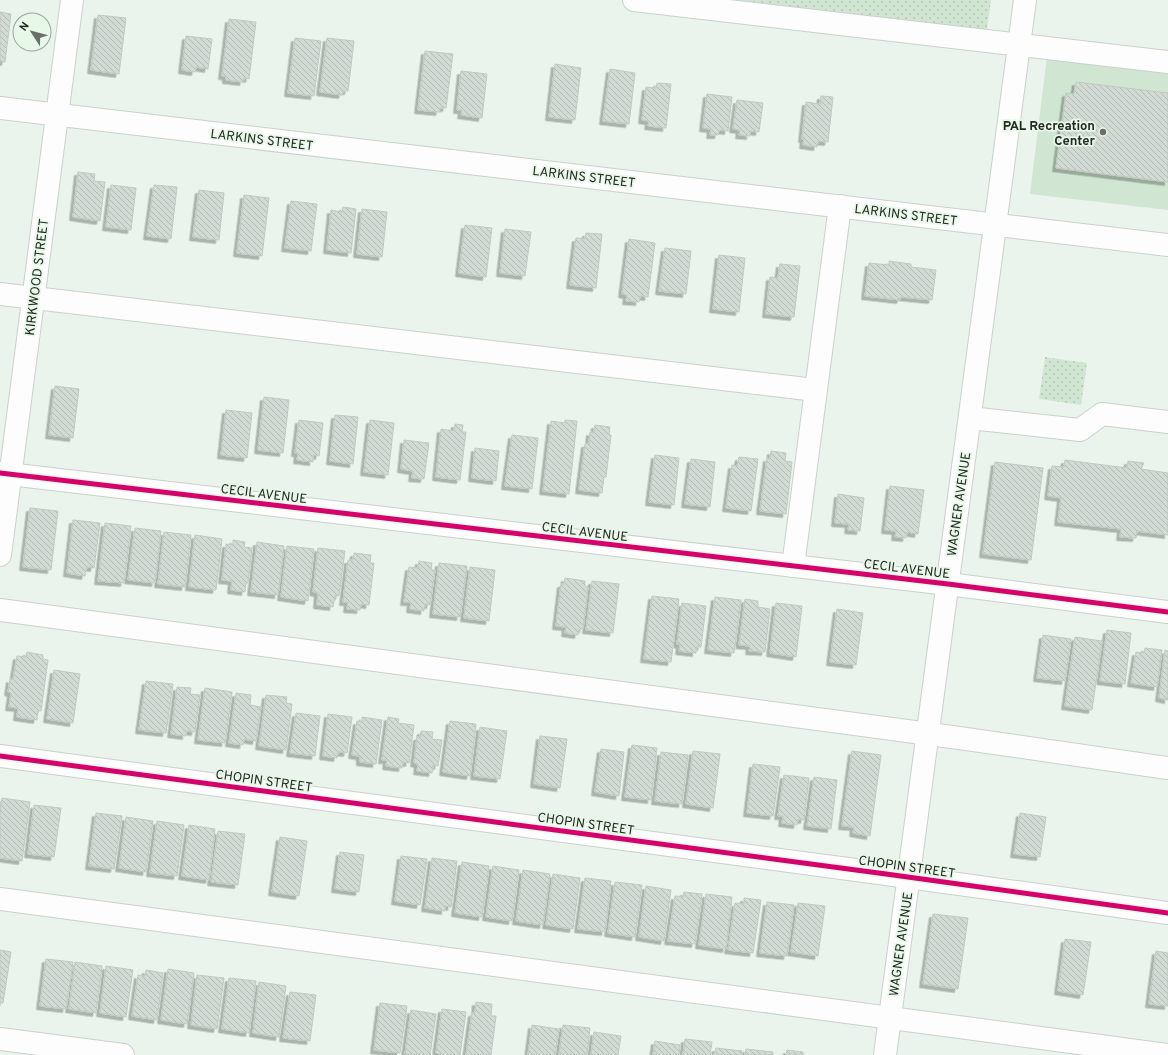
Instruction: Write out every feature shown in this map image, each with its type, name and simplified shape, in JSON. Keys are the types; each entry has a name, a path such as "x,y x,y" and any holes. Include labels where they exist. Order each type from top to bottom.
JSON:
{"street":[{"name":"KIRKWOOD STREET","path":"0,555 5,473 33,298 72,0"},
{"path":"634,0 1168,62"},
{"name":"WAGNER AVENUE","path":"885,1055 1025,0"},
{"name":"LARKINS STREET","path":"0,108 1168,245"},
{"path":"793,566 840,206"},
{"path":"0,294 815,390"},
{"path":"970,418 1080,430 1102,414 1168,422"},
{"name":"CECIL AVENUE","path":"5,473 948,584 1168,612"},
{"path":"0,610 928,734 1168,768"},
{"name":"CHOPIN STREET","path":"0,756 1168,913"},
{"path":"0,899 1168,1055"},
{"path":"0,1039 124,1055"}],"green space":[{"path":"691,0 991,0 986,37"},
{"name":"PAL Recreation Center","path":"1047,56 1168,71 1168,210 1030,194"},
{"path":"1045,357 1087,363 1081,405 1039,399"}],"building":[{"path":"0,12 11,14 5,62 0,61"},
{"path":"98,15 126,18 119,74 91,70"},
{"path":"229,19 256,22 249,79 244,78 243,82 226,80 226,76 222,76"},
{"path":"186,36 212,39 208,69 196,67 195,72 182,70"},
{"path":"295,38 321,41 314,96 288,93"},
{"path":"327,38 354,41 348,91 343,91 342,95 320,92"},
{"path":"425,51 453,54 446,108 440,108 439,112 418,110"},
{"path":"555,64 581,68 575,120 549,117"},
{"path":"610,69 635,73 629,124 603,121"},
{"path":"461,71 487,74 482,118 461,115 462,110 457,110"},
{"path":"1076,82 1168,93 1168,182 1056,168 1066,93 1074,94"},
{"path":"657,83 671,84 666,128 648,126 649,121 642,120 646,87 656,88"},
{"path":"707,94 732,97 728,131 719,130 718,135 710,135 711,129 703,128"},
{"path":"821,96 833,97 828,142 818,141 817,147 803,145 804,139 802,139 806,102 820,104"},
{"path":"737,100 763,103 759,132 750,131 750,136 739,135 740,130 733,129"},
{"path":"78,172 95,174 94,181 105,182 100,221 73,217"},
{"path":"111,185 136,188 131,230 106,227"},
{"path":"154,185 177,187 171,239 147,236"},
{"path":"199,190 224,193 219,240 193,237"},
{"path":"244,195 269,198 262,256 237,253"},
{"path":"291,201 317,204 311,251 285,248"},
{"path":"343,207 356,209 351,253 327,250 331,210 342,212"},
{"path":"362,209 387,212 382,257 357,254"},
{"path":"465,225 492,228 486,277 459,273"},
{"path":"505,229 531,232 525,276 500,273"},
{"path":"586,233 602,234 596,288 570,285 576,238 585,239"},
{"path":"629,239 655,243 648,297 640,296 639,302 626,301 627,295 622,294"},
{"path":"665,248 691,251 686,294 659,291"},
{"path":"719,255 745,258 739,312 713,309"},
{"path":"889,261 911,264 911,267 936,270 932,300 901,297 900,300 865,296 869,263 889,265"},
{"path":"780,264 800,266 794,317 766,314 770,277 778,278"},
{"path":"55,386 79,389 73,438 49,435"},
{"path":"264,397 289,400 283,453 258,450"},
{"path":"226,410 252,413 247,458 221,455"},
{"path":"335,415 358,417 353,464 330,461"},
{"path":"299,420 323,423 319,456 313,455 313,462 297,460 298,453 295,453"},
{"path":"370,420 394,423 388,475 364,472"},
{"path":"565,420 577,421 569,494 543,491 551,421 565,423"},
{"path":"455,424 463,425 462,432 466,432 460,480 436,477 441,429 454,431"},
{"path":"595,425 610,427 609,435 611,435 606,477 604,477 602,493 579,490 585,444 589,444 590,432 594,433"},
{"path":"512,435 538,438 532,489 505,486"},
{"path":"404,440 429,443 424,479 412,478 413,471 401,469"},
{"path":"475,448 499,451 496,481 472,478"},
{"path":"771,451 786,453 785,461 792,462 786,514 760,511 767,458 770,459"},
{"path":"655,455 679,458 674,505 649,502"},
{"path":"739,457 758,459 751,511 726,508 732,465 737,466"},
{"path":"691,459 715,462 710,507 685,504"},
{"path":"1065,460 1127,468 1128,461 1144,463 1141,469 1168,473 1168,535 1137,531 1136,538 1120,537 1121,529 1058,522 1061,498 1048,496 1052,466 1064,467"},
{"path":"995,462 1043,468 1031,560 983,554"},
{"path":"890,486 924,490 918,534 907,532 906,538 895,537 896,531 885,530"},
{"path":"838,494 864,498 860,531 848,530 849,524 835,523"},
{"path":"30,508 58,511 51,570 23,567"},
{"path":"73,520 100,523 94,568 87,567 85,576 67,573"},
{"path":"105,523 131,526 124,583 98,581"},
{"path":"135,528 161,531 155,583 128,580"},
{"path":"164,532 191,535 185,587 158,584"},
{"path":"195,535 222,539 216,590 189,587"},
{"path":"233,540 245,542 244,547 252,548 248,583 246,583 245,592 231,590 232,581 222,580 226,544 233,545"},
{"path":"257,542 284,546 278,595 251,592"},
{"path":"287,546 314,549 308,601 281,597"},
{"path":"318,548 345,551 339,596 335,595 333,607 317,605 318,593 313,592"},
{"path":"354,553 371,555 370,563 374,563 369,605 361,604 360,610 347,609 348,602 343,602 348,560 353,560"},
{"path":"419,561 432,563 431,570 435,570 430,605 425,604 424,611 410,609 411,602 404,602 409,567 418,568"},
{"path":"439,563 467,566 460,617 433,614"},
{"path":"470,567 495,570 489,621 464,618"},
{"path":"565,578 585,581 585,586 588,587 583,629 579,629 578,635 565,633 566,627 556,626 561,584 564,584"},
{"path":"592,581 619,584 613,633 586,630"},
{"path":"652,596 679,599 671,662 644,659"},
{"path":"715,597 741,600 734,653 708,650"},
{"path":"745,599 758,601 758,607 770,609 765,652 749,651 750,646 739,645"},
{"path":"682,603 706,606 701,647 696,647 696,653 679,651 680,645 677,644"},
{"path":"776,603 802,606 796,657 770,653"},
{"path":"837,609 863,613 856,665 830,662"},
{"path":"1107,630 1131,633 1125,684 1100,681"},
{"path":"1043,635 1071,639 1065,681 1037,678"},
{"path":"1075,637 1102,641 1092,710 1065,706"},
{"path":"1145,648 1162,650 1157,687 1131,683 1136,652 1144,653"},
{"path":"1165,650 1168,651 1168,700 1159,698"},
{"path":"27,652 43,655 43,659 48,660 41,711 38,711 37,720 17,717 18,708 9,707 11,693 8,692 10,679 13,680 17,656 26,657"},
{"path":"54,670 80,674 73,723 47,719"},
{"path":"146,681 173,684 166,733 139,730"},
{"path":"177,687 191,688 190,694 200,695 195,732 186,731 186,736 171,734"},
{"path":"205,688 232,692 225,743 198,740"},
{"path":"236,693 251,695 250,705 261,707 256,741 244,739 243,745 229,743"},
{"path":"266,695 287,697 286,703 292,704 286,750 259,746"},
{"path":"296,713 320,716 315,756 290,753"},
{"path":"328,714 352,717 347,753 338,752 337,758 323,756"},
{"path":"362,717 382,720 376,764 360,762 360,756 352,755 357,721 362,722"},
{"path":"388,717 399,719 398,723 414,725 409,763 403,762 402,768 386,766 387,760 382,760"},
{"path":"450,721 476,724 470,776 443,772"},
{"path":"480,727 507,731 500,779 474,776"},
{"path":"421,731 433,732 432,739 442,740 438,766 433,765 432,773 417,771 418,764 414,763 417,737 420,737"},
{"path":"540,736 567,739 560,788 534,784"},
{"path":"632,745 657,748 651,800 625,797"},
{"path":"601,749 624,752 619,796 595,792"},
{"path":"693,751 720,754 713,808 686,804"},
{"path":"852,751 881,755 870,836 853,833 854,827 842,826"},
{"path":"661,752 688,755 682,804 655,801"},
{"path":"753,764 780,767 773,816 747,813"},
{"path":"784,775 809,778 804,820 798,819 797,825 782,823 783,816 778,816"},
{"path":"814,777 837,780 831,829 807,826"},
{"path":"2,798 30,802 22,861 0,858 0,811"},
{"path":"34,805 61,808 54,857 28,854"},
{"path":"96,813 122,816 114,869 89,866"},
{"path":"1020,813 1046,817 1040,857 1014,854"},
{"path":"126,817 153,821 146,872 119,868"},
{"path":"157,821 184,825 177,876 150,873"},
{"path":"189,825 215,829 209,880 182,876"},
{"path":"218,831 245,834 238,885 211,882"},
{"path":"280,837 307,841 299,896 272,892"},
{"path":"340,852 364,855 359,892 335,889"},
{"path":"401,856 427,859 420,905 395,901"},
{"path":"432,858 457,861 451,907 445,906 445,911 425,908"},
{"path":"462,862 489,866 482,917 455,913"},
{"path":"493,866 519,870 512,921 486,917"},
{"path":"523,870 550,874 543,925 516,921"},
{"path":"553,874 580,878 573,929 546,925"},
{"path":"585,878 611,881 605,932 578,929"},
{"path":"615,882 642,885 635,937 608,933"},
{"path":"646,886 671,890 664,941 639,937"},
{"path":"684,892 702,894 695,944 668,941 675,896 683,897"},
{"path":"706,894 732,897 726,949 699,945"},
{"path":"744,898 761,900 753,953 728,950 735,903 744,904"},
{"path":"767,902 794,905 787,956 760,953"},
{"path":"798,903 825,906 818,956 791,952"},
{"path":"933,914 968,918 958,989 923,984"},
{"path":"1065,939 1091,942 1083,995 1058,991"},
{"path":"0,950 11,952 3,1003 0,1003"},
{"path":"1156,951 1168,953 1168,1006 1149,1004"},
{"path":"46,959 73,962 66,1009 40,1006"},
{"path":"75,962 102,966 96,1013 69,1009"},
{"path":"106,966 133,970 126,1017 100,1013"},
{"path":"168,969 194,973 187,1024 161,1020"},
{"path":"146,970 163,973 157,1020 132,1016 138,975 145,976"},
{"path":"197,975 224,978 217,1029 191,1025"},
{"path":"229,978 256,981 249,1033 222,1029"},
{"path":"259,982 286,986 279,1037 253,1033"},
{"path":"290,992 316,995 310,1041 283,1038"},
{"path":"476,1002 492,1004 491,1016 496,1016 491,1055 466,1055 472,1013 475,1013"},
{"path":"380,1003 407,1006 400,1053 374,1050"},
{"path":"442,1009 466,1012 460,1055 442,1055 436,1053"},
{"path":"411,1010 436,1014 430,1055 405,1054"},
{"path":"532,1025 559,1029 555,1055 528,1055"},
{"path":"563,1025 590,1028 587,1055 559,1055"},
{"path":"594,1032 621,1036 618,1055 591,1055"},
{"path":"685,1039 712,1042 710,1055 683,1055"},
{"path":"655,1041 680,1045 679,1055 653,1055"},
{"path":"716,1048 742,1051 742,1055 714,1055"},
{"path":"746,1049 773,1052 773,1055 745,1055"},
{"path":"787,1050 803,1052 803,1055 786,1055"}],"cycle path":[{"path":"0,473 948,584 1168,612"},
{"path":"0,756 1168,913"}],"place":[{"name":"PAL Recreation Center","path":"1103,132"}]}
